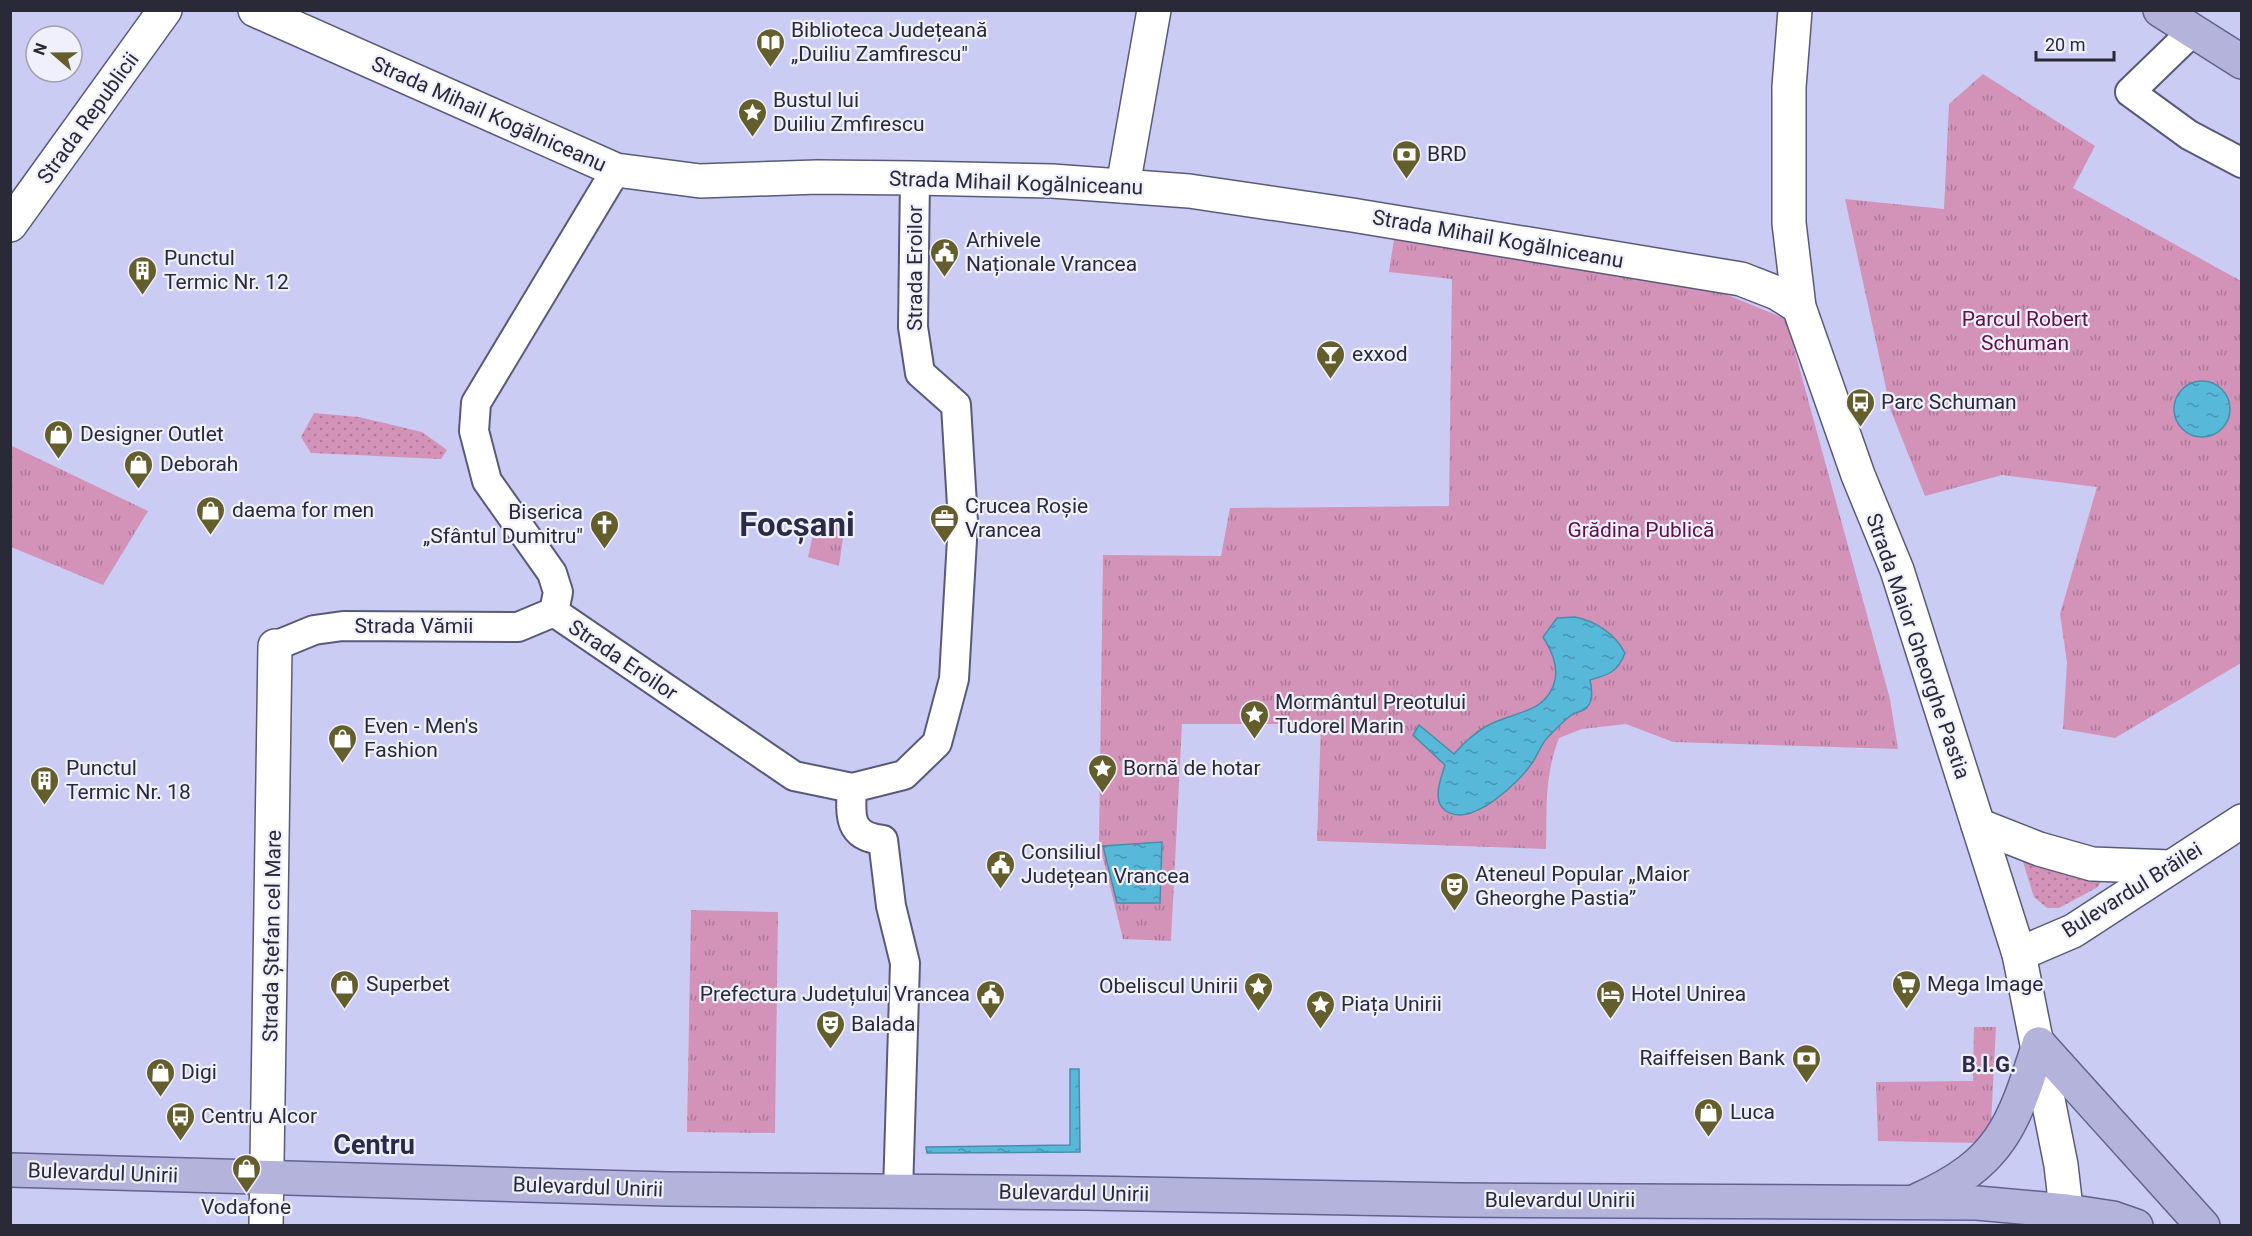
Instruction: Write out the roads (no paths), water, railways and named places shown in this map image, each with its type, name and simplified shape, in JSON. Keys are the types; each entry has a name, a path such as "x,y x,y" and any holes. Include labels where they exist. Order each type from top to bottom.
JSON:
{"main road":[{"path":"2160,10 2241,62"},
{"path":"1914,1202 1954,1184 1986,1158 2010,1123 2039,1044 2203,1226"},
{"name":"Bulevardul Unirii","path":"10,1170 667,1189 1469,1200 1977,1203 2067,1218 2114,1218 2136,1226"}],"street":[{"name":"Strada Republicii","path":"10,225 165,10"},
{"name":"Strada Mihail Kogălniceanu","path":"255,10 616,170 700,181 817,177 915,178 1052,181 1189,191 1352,215 1741,279 1778,293 1799,307"},
{"path":"1123,186 1154,10"},
{"name":"Strada Maior Gheorghe Pastia","path":"1796,10 1792,43 1788,131 1788,223 1799,307 1858,475 1897,570 2019,954 2039,1044 2067,1218"},
{"path":"1792,43 1814,10"},
{"path":"2193,31 2130,92 2189,135 2241,163"},
{"name":"Strada Eroilor","path":"616,170 476,403 474,432 487,481 552,573 558,592 554,612 794,776 852,788 904,775 937,743 954,679 963,522 956,405 921,373 913,327 915,178"},
{"name":"Strada Vămii","path":"274,646 314,630 344,626 518,627 554,612"},
{"name":"Strada Ștefan cel Mare","path":"266,1226 271,1002 274,646"},
{"path":"852,788 850,812 857,831 868,839 883,840 891,906 905,963 898,1192"},
{"name":"Bulevardul Brăilei","path":"2019,954 2073,932 2241,820"},
{"path":"1978,825 2039,849 2092,864 2171,867"}],"water":[{"path":"2202,381 2213,383 2222,389 2228,398 2230,409 2228,420 2222,429 2213,435 2202,437 2191,435 2182,429 2176,420 2174,409 2176,398 2182,389 2191,383"},
{"path":"1575,617 1597,625 1616,640 1625,653 1619,665 1607,674 1590,680 1592,690 1588,706 1570,716 1546,739 1526,772 1506,791 1481,809 1456,815 1446,811 1441,807 1438,796 1445,765 1413,735 1419,725 1454,754 1468,739 1485,727 1536,706 1551,691 1556,674 1553,657 1543,637 1557,618"},
{"path":"1162,842 1160,903 1117,903 1103,846"},
{"path":"1070,1069 1079,1069 1080,1152 927,1153 926,1147 1070,1145"}],"place":[{"name":"Biblioteca Județeană „Duiliu Zamfirescu\"","path":"770,68"},
{"name":"Bustul lui Duiliu Zmfirescu","path":"752,138"},
{"name":"BRD","path":"1406,180"},
{"name":"Arhivele Naționale Vrancea","path":"945,278"},
{"name":"Punctul Termic Nr. 12","path":"143,296"},
{"name":"exxod","path":"1331,380"},
{"name":"Parc Schuman","path":"1860,428"},
{"name":"Designer Outlet","path":"59,460"},
{"name":"Deborah","path":"139,490"},
{"name":"daema for men","path":"211,536"},
{"name":"Crucea Roșie Vrancea","path":"944,544"},
{"name":"Biserica „Sfântul Dumitru\"","path":"604,550"},
{"name":"Mormântul Preotului Tudorel Marin","path":"1254,740"},
{"name":"Even - Men's Fashion","path":"343,764"},
{"name":"Bornă de hotar","path":"1102,794"},
{"name":"Punctul Termic Nr. 18","path":"45,806"},
{"name":"Consiliul Județean Vrancea","path":"1000,890"},
{"name":"Ateneul Popular „Maior Gheorghe Pastia”","path":"1454,912"},
{"name":"Superbet","path":"345,1010"},
{"name":"Mega Image","path":"1906,1010"},
{"name":"Obeliscul Unirii","path":"1259,1012"},
{"name":"Prefectura Județului Vrancea","path":"991,1020"},
{"name":"Hotel Unirea","path":"1610,1020"},
{"name":"Piața Unirii","path":"1320,1030"},
{"name":"Balada","path":"830,1050"},
{"name":"Raiffeisen Bank","path":"1806,1084"},
{"name":"Digi","path":"160,1098"},
{"name":"Luca","path":"1709,1138"},
{"name":"Centru Alcor","path":"180,1142"},
{"name":"Vodafone","path":"246,1194"}],"district":[{"name":"Focșani","path":"797,524"},
{"name":"B.I.G.","path":"1989,1064"},
{"name":"Centru","path":"374,1145"}],"park label":[{"name":"Parcul Robert Schuman","path":"2025,331"},
{"name":"Grădina Publică","path":"1641,530"}]}
